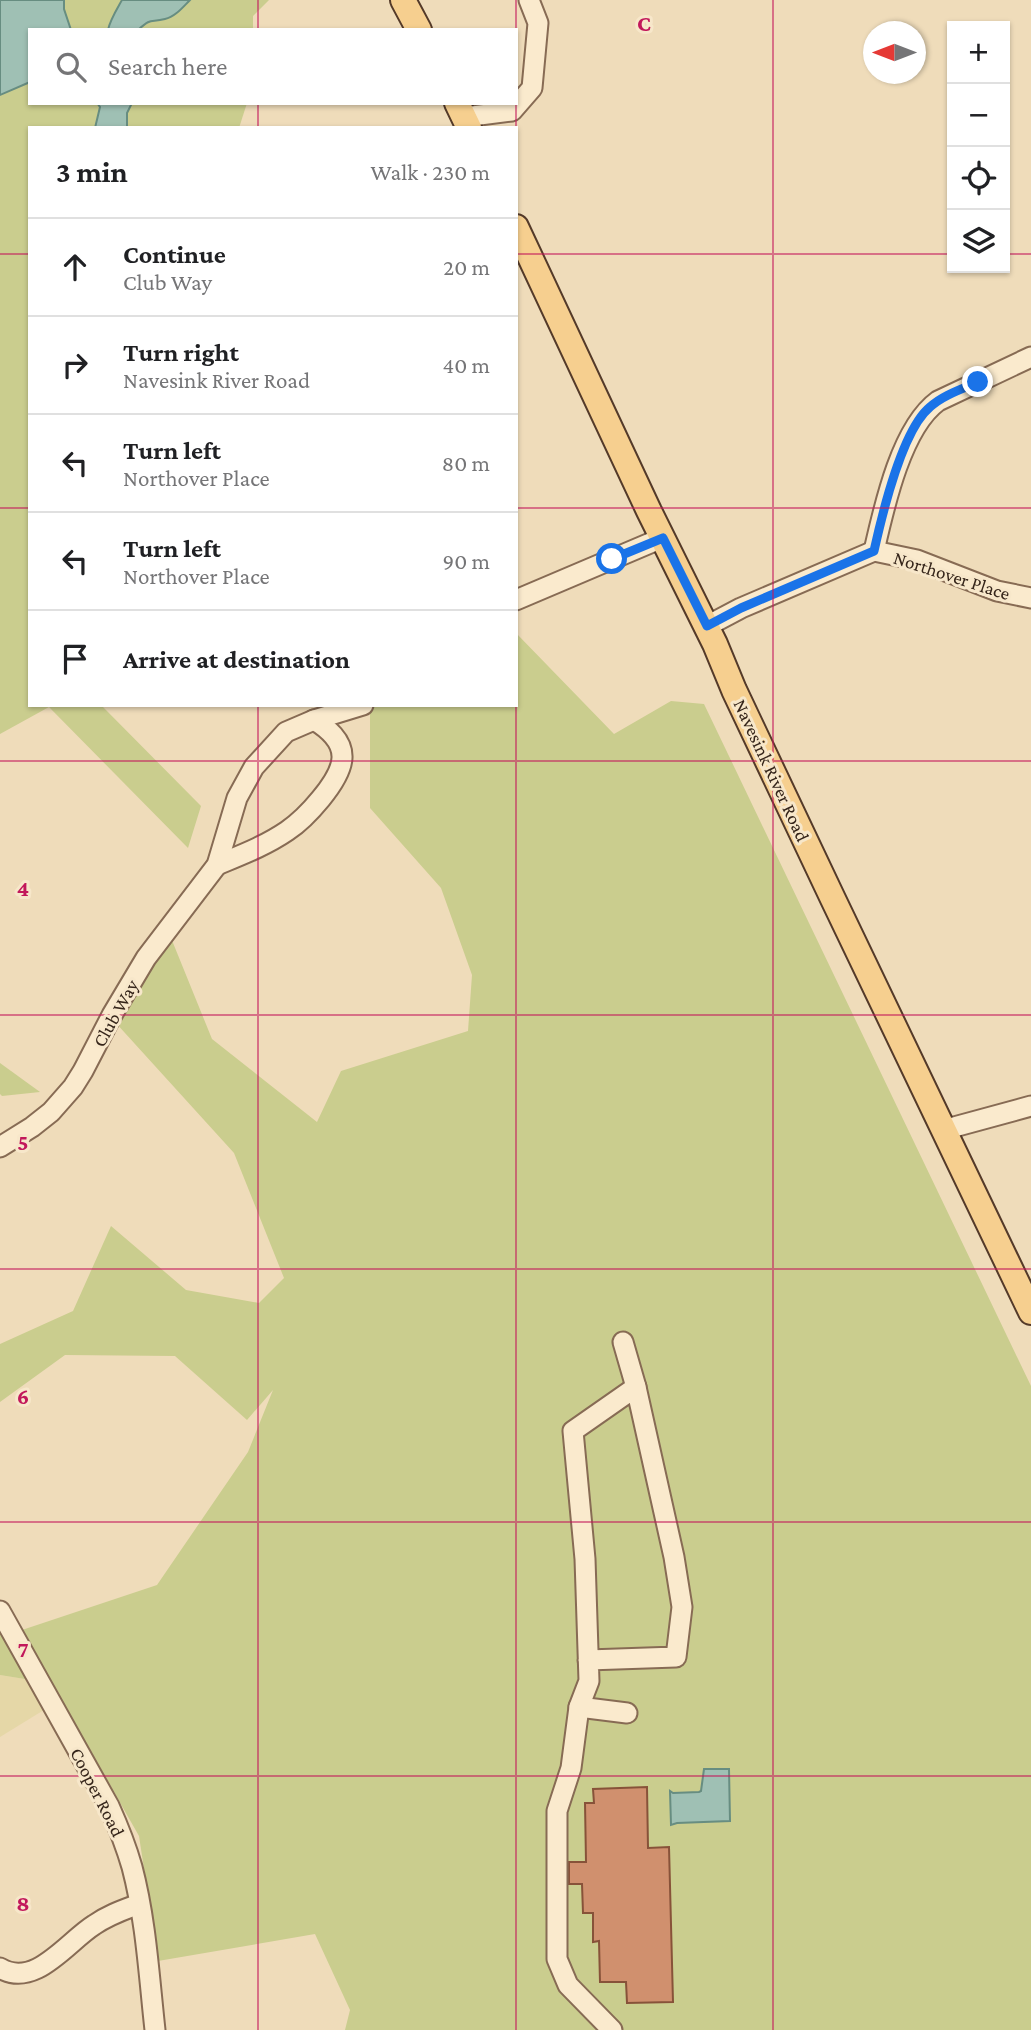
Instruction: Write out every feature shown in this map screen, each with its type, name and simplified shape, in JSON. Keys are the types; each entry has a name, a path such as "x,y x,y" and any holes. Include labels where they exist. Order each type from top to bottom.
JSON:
{"main road":[{"path":"403,0 418,28"},
{"name":"Navesink River Road","path":"518,232 1031,1312"}],"street":[{"path":"518,104 533,88 538,23 529,0"},
{"path":"463,116 512,111 517,105"},
{"name":"Northover Place","path":"874,551 883,511 919,418 938,401 1031,357"},
{"path":"518,599 663,538"},
{"name":"Northover Place","path":"707,626 741,608 874,551 917,560 997,591 1031,598"},
{"name":"Club Way","path":"0,1147 41,1120 73,1087 146,958 218,865 230,820 245,780 254,767 286,732 356,707"},
{"path":"218,865 253,851 289,830 327,791 342,759 330,730 314,720"},
{"path":"943,1130 1031,1106"},
{"path":"588,1660 676,1657 682,1608 674,1557 636,1387 623,1342"},
{"path":"612,2030 568,1985 557,1959 557,1811 571,1769 579,1707 589,1681 585,1559 573,1431 636,1387"},
{"name":"Cooper Road","path":"0,1611 109,1806 124,1840 133,1870 144,1932 155,2030"},
{"path":"579,1707 627,1713"},
{"path":"0,1968 13,1974 29,1972 44,1965 92,1925 139,1904"}],"shaded area":[{"path":"0,1675 31,1680 52,1705 0,1737"}],"green space":[{"path":"64,0 122,0 109,28 70,28"},
{"path":"190,0 269,0 253,16 253,28 141,28 149,22 165,19 179,11"},
{"path":"28,82 28,105 100,106 95,126 28,126 28,707 49,707 0,734 0,95"},
{"path":"131,105 246,105 240,126 127,126 127,113"},
{"path":"518,635 614,734 671,701 704,704 1031,1386 1031,2030 345,2030 350,2010 315,1934 158,1961 139,1836 22,1630 157,1585 248,1452 273,1390 247,1420 175,1356 65,1355 0,1402 0,1344 73,1311 111,1226 186,1290 259,1303 284,1278 234,1153 115,1022 169,933 212,1039 317,1122 341,1071 468,1031 472,975 441,888 370,808 370,707 518,707"},
{"path":"49,707 103,707 201,806 188,848"},
{"path":"0,1063 40,1092 2,1096"},
{"path":"0,1619 31,1680 0,1675"}],"water":[{"path":"0,0 64,0 70,28 28,28 28,83 0,95"},
{"path":"122,0 190,0 172,16 149,22 141,28 109,28"},
{"path":"98,105 131,105 127,113 127,126 95,126"},
{"path":"704,1769 729,1769 730,1821 671,1825 670,1791 701,1791"}],"building":[{"path":"647,1787 648,1848 669,1847 673,2002 627,2003 626,1982 600,1982 599,1941 593,1942 593,1913 583,1913 582,1884 569,1884 569,1862 586,1862 585,1803 594,1803 593,1789"}],"route":[{"path":"612,559 663,538 707,626 741,608 874,551 883,511 919,418 938,401 978,382"}]}
